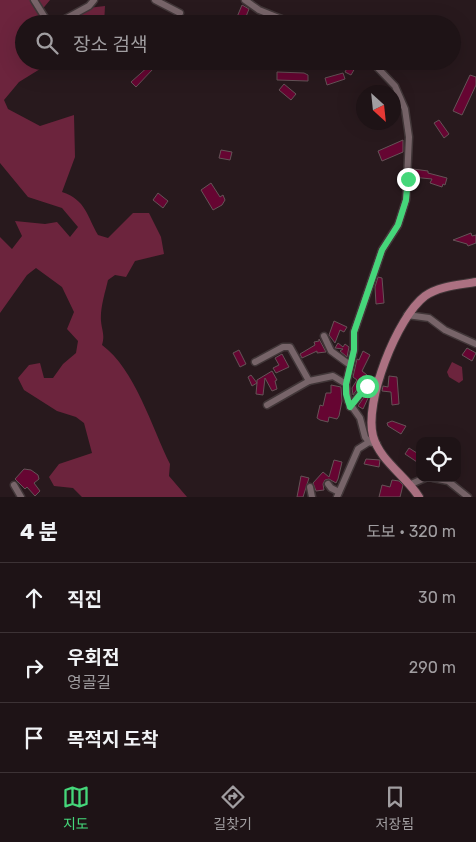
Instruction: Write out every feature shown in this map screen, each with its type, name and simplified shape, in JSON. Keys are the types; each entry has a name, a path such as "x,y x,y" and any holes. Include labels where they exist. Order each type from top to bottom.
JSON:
{"main road":[{"path":"419,497 411,484 394,470 373,443 371,421 380,378 399,330 414,305 437,289 476,282"}],"street":[{"path":"34,0 43,15"},
{"path":"72,15 89,6 94,0"},
{"path":"155,0 180,13"},
{"path":"245,0 272,15"},
{"path":"373,443 365,437 360,418 350,407 346,394 346,384 354,350 354,332 382,250 398,225 406,200 410,144 405,109 391,80 380,70"},
{"path":"408,315 430,318 445,330 476,344"},
{"path":"324,336 331,350 350,365"},
{"path":"255,362 283,347 290,347 309,381"},
{"path":"267,405 309,381 332,376 346,384"},
{"path":"350,407 367,386 380,378"},
{"path":"328,484 338,495 358,449 373,443"},
{"path":"411,484 416,482"},
{"path":"449,482 468,497"},
{"path":"14,485 21,497"},
{"path":"310,486 312,497"}],"shaded area":[{"path":"0,0 50,0 40,12 40,15 15,15 15,70 38,70 19,82 4,100 8,109 40,126 74,115 75,157 62,192 70,195 81,204 98,235 108,238 133,213 149,213 161,237 164,254 135,261 126,277 115,275 108,280 101,311 102,345 124,369 142,400 170,464 169,476 187,497 82,497 73,488 54,486 49,477 59,464 92,453 84,423 76,417 57,411 24,390 18,378 29,365 40,363 44,378 53,378 63,364 76,353 78,341 67,329 74,312 62,287 36,268 27,275 0,313 0,237 12,249 22,236 15,221 45,224 57,222 70,237 78,227 62,208 28,197 0,163"},
{"path":"105,6 104,15 77,15 88,8"},
{"path":"452,362 462,367 463,380 459,383 449,377 447,372"}],"building":[{"path":"242,5 249,9 247,15 238,15"},
{"path":"144,70 152,70 136,87 131,82"},
{"path":"346,70 354,70 351,75 345,72"},
{"path":"277,72 304,73 308,75 308,81 277,80"},
{"path":"343,73 345,79 327,85 325,78"},
{"path":"470,75 476,77 476,85 462,115 453,111"},
{"path":"284,84 296,94 291,100 279,90"},
{"path":"439,120 449,134 444,138 434,123"},
{"path":"403,140 403,152 382,161 378,151"},
{"path":"221,150 232,152 230,160 219,158"},
{"path":"413,169 428,171 428,173 447,178 445,185 443,184 442,187 430,183 432,179 412,177"},
{"path":"211,183 220,197 223,195 225,200 222,205 213,210 201,190"},
{"path":"158,193 168,201 163,208 153,200"},
{"path":"471,233 472,236 476,235 476,243 468,246 453,240"},
{"path":"378,277 382,278 384,303 376,304 375,287"},
{"path":"334,321 347,327 344,332 340,330 335,343 329,335"},
{"path":"319,339 326,352 317,353 317,351 302,358 300,354 315,345 314,342 319,341"},
{"path":"338,343 343,347 345,344 349,347 347,357 340,351 343,349 335,348"},
{"path":"467,348 476,353 472,361 462,355"},
{"path":"239,350 246,364 240,367 233,353"},
{"path":"363,351 370,355 362,371 367,375 353,395 352,388 357,380 353,377 357,359 359,360"},
{"path":"282,354 289,367 276,373 273,368 279,365 275,358"},
{"path":"272,371 277,380 275,381 277,389 272,391 265,378 263,395 256,394 257,380"},
{"path":"251,375 257,383 252,386 248,377"},
{"path":"389,376 397,377 399,404 392,405 391,392 382,391 383,386 388,387"},
{"path":"331,385 341,387 342,401 337,419 329,417 328,422 317,418 320,405 323,406 326,393 331,393"},
{"path":"368,391 369,396 363,409 358,406"},
{"path":"392,421 406,426 401,434 388,426 387,423"},
{"path":"409,448 416,452 416,461 405,454"},
{"path":"366,459 380,460 379,467 364,464"},
{"path":"334,460 342,462 336,483 329,479 325,480 323,484 324,490 316,491 313,483 323,472 329,477"},
{"path":"24,469 31,470 38,475 39,479 34,483 40,491 35,496 27,487 25,489 15,479"},
{"path":"301,476 309,478 303,497 297,497"},
{"path":"392,480 399,481 403,485 400,497 379,497 382,485 390,487"}],"route":[{"path":"367,386 350,407 346,394 346,384 354,350 354,332 368,297 382,250 398,225 406,200 408,179"}]}
